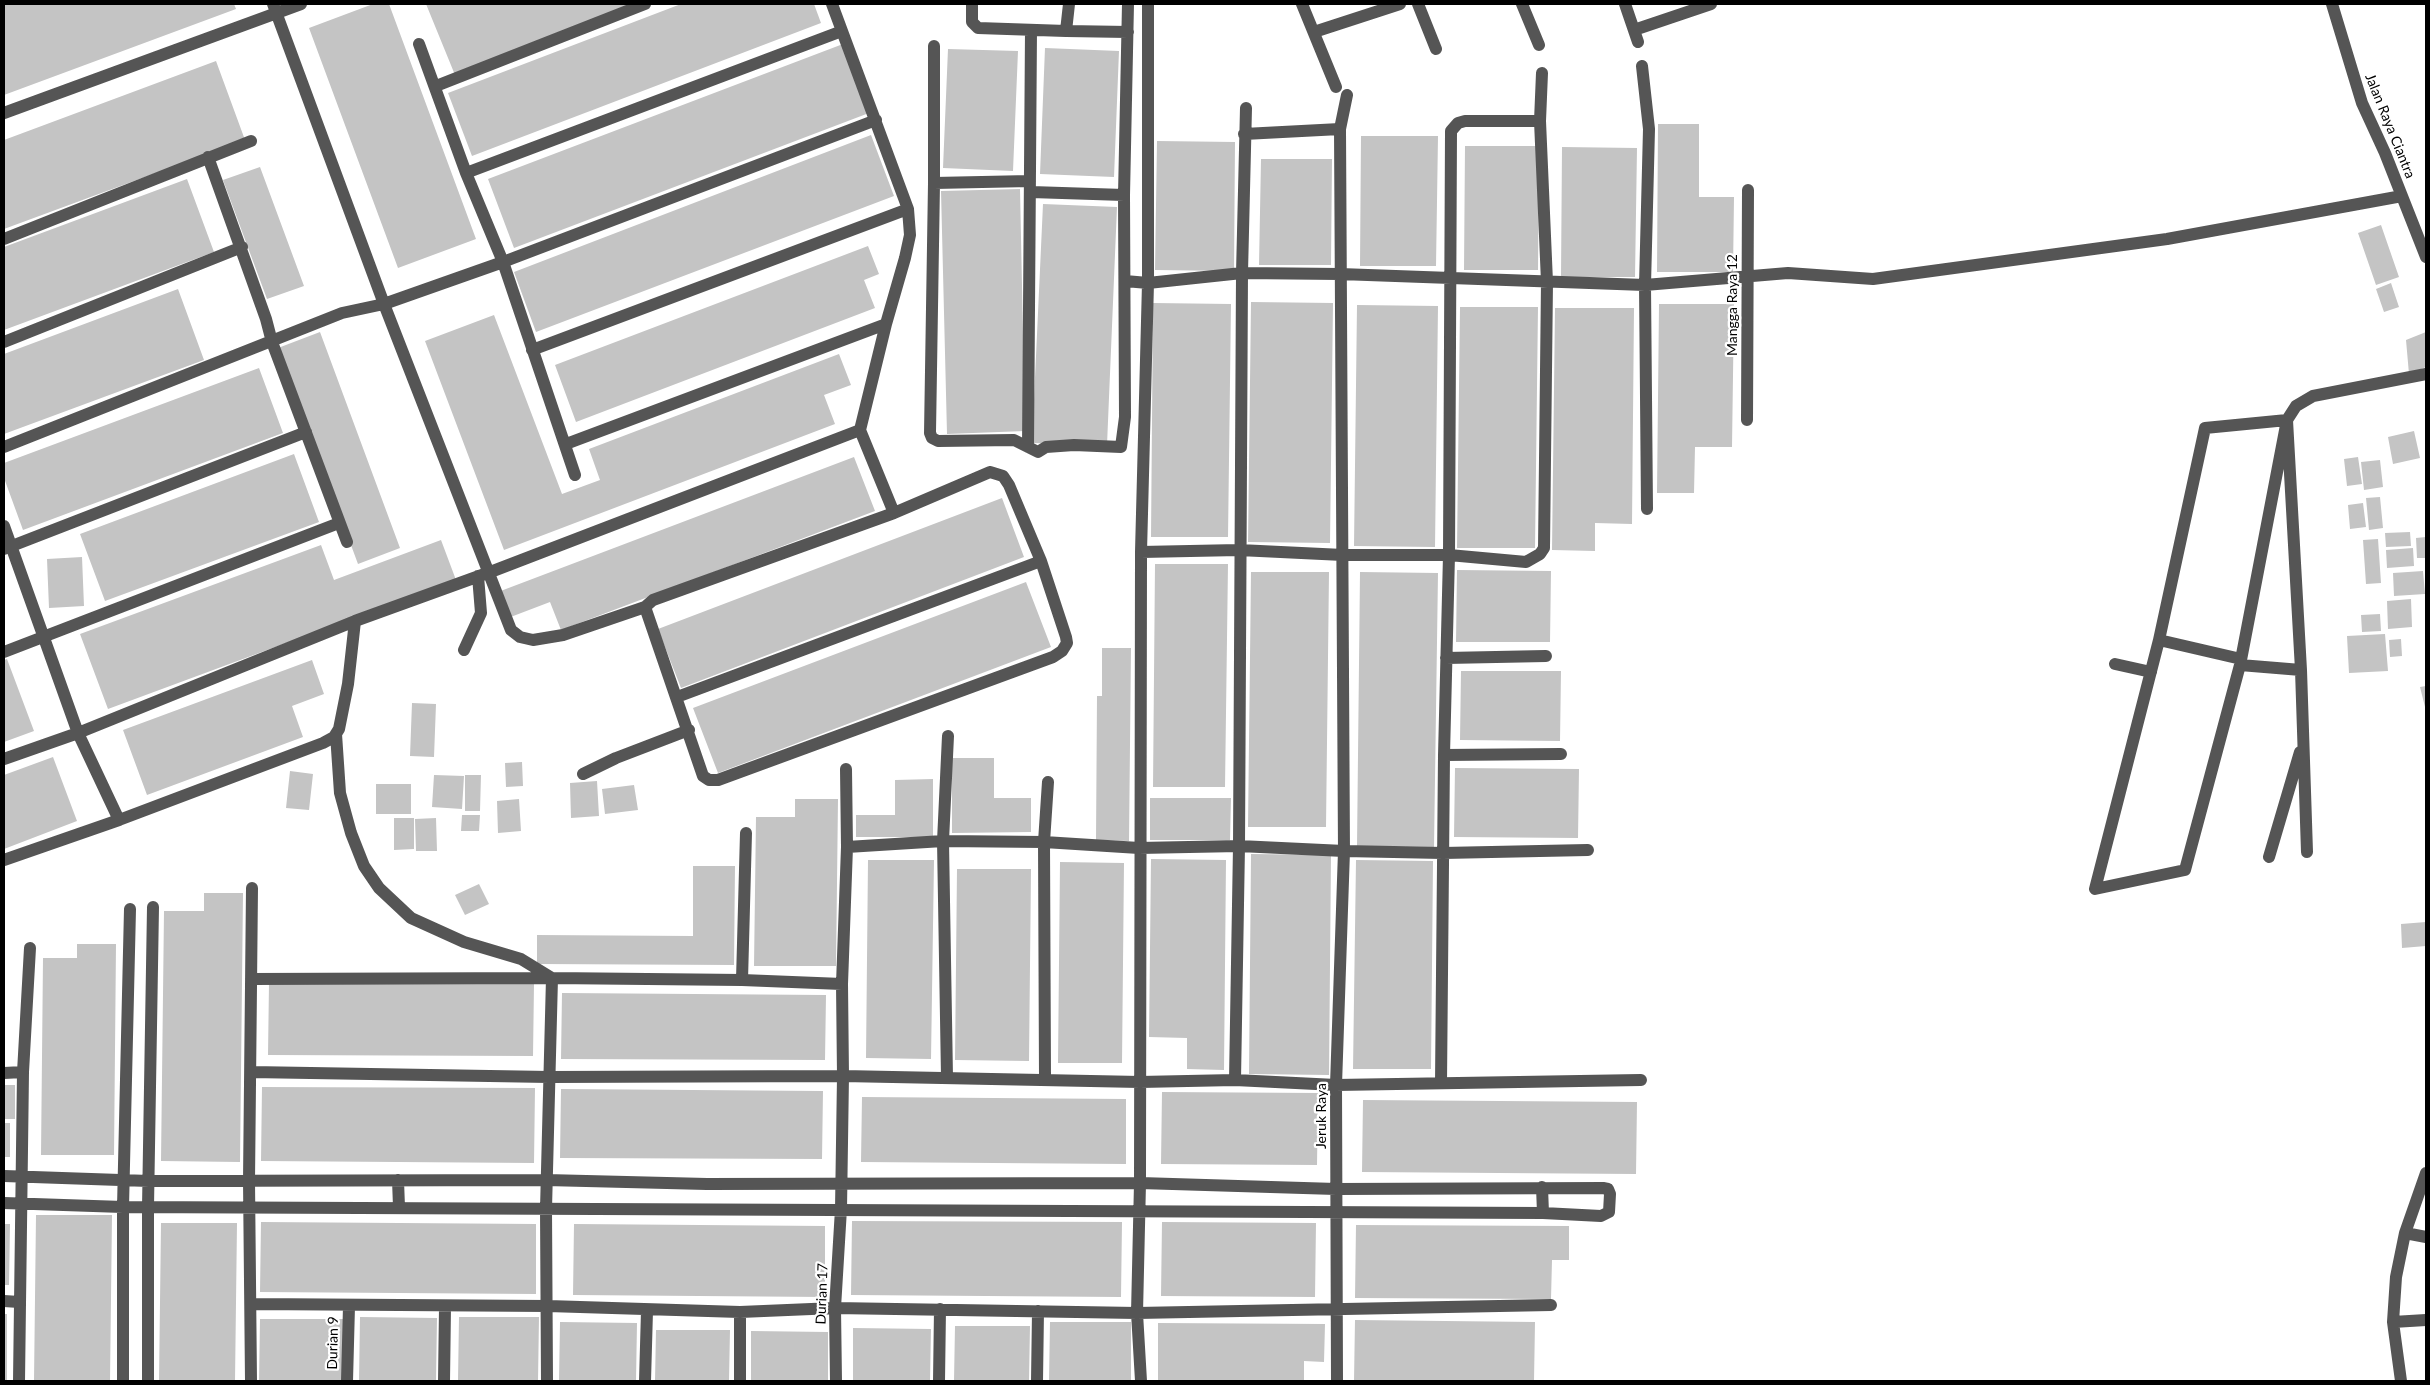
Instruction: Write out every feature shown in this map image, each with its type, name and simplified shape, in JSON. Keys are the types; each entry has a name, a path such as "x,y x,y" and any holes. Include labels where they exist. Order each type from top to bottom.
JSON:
{"street":[{"path":"4,113 274,8 301,4"},
{"path":"436,86 645,4"},
{"path":"832,4 908,210 910,235 860,430 894,513"},
{"path":"972,4 972,22 976,27 1128,32"},
{"path":"1066,31 1069,4"},
{"path":"934,46 930,433 932,438 938,441 1014,440 1038,452 1046,447 1074,445 1120,447 1125,417 1124,195 1128,4"},
{"path":"1141,1381 1137,1313 1140,1211 1141,552 1148,283 1148,4"},
{"path":"1302,4 1336,87"},
{"path":"1314,32 1400,4"},
{"path":"1418,4 1436,49"},
{"path":"1522,4 1539,45"},
{"path":"1625,4 1638,42"},
{"path":"1634,30 1711,4"},
{"name":"Jalan Raya Ciantra","path":"2332,4 2362,102 2426,258"},
{"path":"274,8 483,574 507,623 515,633 526,640 563,635 645,607 653,600 894,513 990,472 999,473 1004,476 1009,485 1041,561 1066,637 1065,648 1059,654 718,780 709,780 703,776 645,607"},
{"path":"1028,447 1031,30"},
{"path":"466,173 842,32"},
{"path":"419,44 436,86 466,173 503,262 566,444 575,476"},
{"path":"1642,66 1649,129 1645,285 1647,509"},
{"path":"1141,552 1239,550 1343,554 1449,555 1526,562 1537,557 1544,548 1548,282 1540,121 1542,73"},
{"name":"Jeruk Raya","path":"1337,1381 1336,1085 1344,851 1340,129 1346,95"},
{"path":"1235,1080 1239,846 1239,550 1242,274 1246,108"},
{"path":"4,447 342,313 384,304 503,262 876,120"},
{"path":"1441,1083 1444,755 1449,555 1451,131 1458,123 1465,121 1540,121"},
{"path":"1244,134 1340,129"},
{"path":"4,240 251,141"},
{"path":"208,157 242,247 272,342 346,542"},
{"path":"934,183 1030,187 1124,195"},
{"name":"Mangga Raya 12","path":"1747,420 1748,190"},
{"path":"1125,281 1148,283 1242,274 1340,274 1645,285 1809,273 1851,279 1873,279 2167,239 2402,196"},
{"path":"532,350 908,210"},
{"path":"4,342 242,247"},
{"path":"566,444 886,324"},
{"path":"2287,420 2205,428 2159,640 2095,889 2184,870 2240,662 2287,420 2296,406 2313,396 2426,374"},
{"path":"2287,420 2301,670 2306,852"},
{"path":"4,758 78,733 355,622 860,430"},
{"path":"7,547 306,432"},
{"path":"4,652 339,523"},
{"path":"4,526 7,547 78,733 119,820"},
{"path":"677,697 1041,561"},
{"path":"464,650 481,613 483,574"},
{"path":"355,622 348,684 336,734 340,793 351,833 364,866 379,888 411,918 464,942 521,959 552,978"},
{"path":"2159,640 2240,662 2301,670"},
{"path":"1446,658 1546,656"},
{"path":"2115,664 2151,672"},
{"path":"583,774 616,758 688,730"},
{"path":"4,860 119,820 323,743 336,734"},
{"path":"947,1077 943,840 948,736"},
{"path":"2269,857 2303,742"},
{"path":"1444,755 1561,754"},
{"name":"Durian 17","path":"836,1381 835,1308 841,1208 843,1076 842,984 848,848 846,769"},
{"path":"1045,1079 1044,842 1048,782"},
{"path":"742,980 746,833"},
{"path":"848,848 943,840 1044,842 1140,848 1239,846 1443,853 1588,850"},
{"path":"251,1381 249,1182 252,888"},
{"path":"148,1381 148,1207 153,907"},
{"path":"123,1381 123,1207 130,908"},
{"path":"130,926 152,928"},
{"path":"19,1381 23,1072 30,948"},
{"path":"251,978 552,978 742,980 842,984"},
{"path":"547,1381 546,1180 552,978"},
{"path":"4,1073 23,1072"},
{"path":"251,1072 549,1077 947,1077 1140,1082 1235,1080 1336,1085 1641,1080"},
{"path":"2401,1381 2393,1322 2396,1277 2405,1234 2426,1173"},
{"path":"4,1176 249,1182 546,1180 707,1184 1140,1183 1336,1188 1542,1187 1603,1188 1608,1189 1610,1194 1609,1212 1606,1215 841,1208 758,1211 399,1206 123,1207 4,1203"},
{"path":"398,1180 399,1206"},
{"path":"1542,1187 1543,1213"},
{"path":"2405,1234 2426,1237"},
{"path":"4,1301 19,1302"},
{"path":"251,1304 445,1307 548,1306 646,1311 740,1312 835,1308 940,1308 1137,1313 1551,1305"},
{"name":"Durian 9","path":"348,1381 349,1306"},
{"path":"444,1381 445,1307"},
{"path":"939,1381 940,1308"},
{"path":"645,1381 646,1311"},
{"path":"1037,1381 1038,1311"},
{"path":"740,1312 740,1381"},
{"path":"2393,1322 2426,1320"}],"building":[{"path":"4,4 234,4 236,9 4,95"},
{"path":"373,4 389,4 476,239 398,268 309,28"},
{"path":"426,4 630,4 455,75"},
{"path":"681,4 814,4 821,23 472,156 448,93"},
{"path":"843,44 869,113 514,248 488,179"},
{"path":"1045,48 1119,51 1114,177 1040,174"},
{"path":"948,49 1018,51 1013,171 943,168"},
{"path":"216,61 245,140 4,229 4,140"},
{"path":"1658,124 1699,124 1699,197 1734,197 1733,272 1657,272"},
{"path":"871,135 894,196 536,332 514,272"},
{"path":"1361,136 1438,136 1436,266 1360,266"},
{"path":"1157,141 1235,142 1234,271 1155,270"},
{"path":"1465,146 1539,146 1538,270 1464,270"},
{"path":"1562,147 1637,148 1635,277 1561,277"},
{"path":"1261,159 1332,159 1331,265 1259,265"},
{"path":"260,167 304,286 267,299 223,180"},
{"path":"187,179 214,252 4,330 4,247"},
{"path":"1020,189 1025,431 947,434 941,191"},
{"path":"1043,204 1117,207 1107,445 1032,443"},
{"path":"2381,225 2399,277 2376,285 2358,233"},
{"path":"868,246 879,274 864,280 875,308 576,422 555,365"},
{"path":"2391,283 2399,307 2384,312 2376,289"},
{"path":"178,289 204,360 4,434 4,354"},
{"path":"1251,302 1333,303 1330,543 1248,542"},
{"path":"1153,303 1231,304 1228,537 1151,537"},
{"path":"1659,304 1734,304 1732,447 1695,447 1694,493 1657,493"},
{"path":"1357,305 1438,306 1435,547 1354,546"},
{"path":"1460,307 1538,307 1535,548 1457,548"},
{"path":"1555,308 1634,308 1632,524 1595,523 1595,551 1552,550"},
{"path":"494,315 562,494 600,480 589,449 839,354 851,385 824,395 835,424 504,550 425,341"},
{"path":"320,332 400,548 358,564 278,348"},
{"path":"2426,332 2426,367 2409,374 2406,340"},
{"path":"259,368 283,433 23,530 4,478 4,463"},
{"path":"2414,431 2420,458 2393,464 2388,437"},
{"path":"294,454 319,522 105,601 80,534"},
{"path":"854,457 875,511 561,630 550,602 508,618 498,592"},
{"path":"2358,457 2362,484 2347,486 2344,459"},
{"path":"2380,460 2383,487 2364,490 2361,462"},
{"path":"2380,497 2383,528 2369,530 2366,498"},
{"path":"1002,498 1024,557 681,688 658,629"},
{"path":"2363,503 2366,527 2350,529 2348,505"},
{"path":"2410,532 2411,546 2386,547 2385,533"},
{"path":"2426,537 2426,558 2417,558 2416,538"},
{"path":"2378,539 2381,583 2366,584 2363,540"},
{"path":"441,540 456,580 108,709 80,634 321,545 334,580"},
{"path":"2413,548 2414,566 2387,568 2386,550"},
{"path":"82,557 84,606 49,608 47,559"},
{"path":"1155,564 1228,564 1225,787 1153,787"},
{"path":"1457,570 1551,571 1550,642 1456,642"},
{"path":"2423,571 2425,594 2394,596 2393,573"},
{"path":"1251,572 1329,572 1326,827 1248,827"},
{"path":"1360,572 1438,573 1434,847 1357,846"},
{"path":"1026,582 1051,647 718,773 693,708"},
{"path":"2411,599 2412,627 2388,629 2387,601"},
{"path":"2380,614 2381,631 2362,632 2361,615"},
{"path":"2385,634 2388,671 2349,673 2347,636"},
{"path":"2401,639 2402,656 2390,657 2389,640"},
{"path":"1102,648 1131,648 1129,841 1096,840 1097,696 1102,696"},
{"path":"7,659 34,731 4,742 4,660"},
{"path":"312,660 324,694 292,706 303,737 147,795 123,730"},
{"path":"1461,671 1561,671 1560,741 1460,740"},
{"path":"2426,686 2426,711 2420,687"},
{"path":"412,703 436,704 434,757 410,756"},
{"path":"53,757 77,821 4,849 4,775"},
{"path":"952,758 994,758 994,798 1031,798 1031,832 952,833"},
{"path":"522,762 523,786 506,787 505,763"},
{"path":"1455,768 1579,769 1578,838 1454,837"},
{"path":"290,771 313,774 309,810 286,808"},
{"path":"434,775 464,776 462,809 432,807"},
{"path":"465,775 481,775 480,811 465,811"},
{"path":"933,779 933,837 856,837 856,815 895,815 895,780"},
{"path":"597,781 599,816 571,818 570,783"},
{"path":"376,784 411,784 411,814 376,814"},
{"path":"634,785 638,810 605,814 602,789"},
{"path":"1150,798 1231,798 1230,840 1150,840"},
{"path":"519,799 521,831 498,833 497,801"},
{"path":"795,799 838,799 836,966 754,966 756,817 795,817"},
{"path":"462,815 480,815 479,831 461,831"},
{"path":"394,818 414,818 414,849 394,850"},
{"path":"436,818 437,851 416,851 415,819"},
{"path":"1251,854 1331,855 1329,1075 1249,1074"},
{"path":"1151,859 1226,860 1224,1070 1187,1069 1187,1038 1149,1037"},
{"path":"868,860 934,860 931,1059 866,1058"},
{"path":"1356,860 1433,861 1431,1069 1353,1069"},
{"path":"1060,862 1124,863 1122,1063 1058,1063"},
{"path":"693,866 735,866 734,965 537,964 537,935 693,936"},
{"path":"957,869 1031,869 1029,1061 955,1060"},
{"path":"479,884 489,904 465,915 455,895"},
{"path":"204,893 243,893 240,1162 161,1161 164,911 204,911"},
{"path":"2426,922 2426,946 2402,948 2401,924"},
{"path":"77,944 116,944 114,1155 41,1155 43,958 77,958"},
{"path":"269,983 534,984 533,1056 268,1055"},
{"path":"562,993 826,995 825,1060 561,1059"},
{"path":"4,1085 15,1085 15,1119 4,1119"},
{"path":"262,1087 535,1088 534,1163 261,1161"},
{"path":"561,1089 823,1091 822,1159 560,1158"},
{"path":"1162,1092 1318,1093 1317,1165 1161,1164"},
{"path":"862,1097 1126,1099 1126,1164 861,1162"},
{"path":"1363,1100 1637,1102 1636,1174 1362,1172"},
{"path":"4,1123 10,1123 10,1157 4,1157"},
{"path":"36,1215 112,1215 110,1381 34,1381"},
{"path":"852,1221 1122,1222 1121,1297 851,1295"},
{"path":"261,1222 536,1224 536,1294 260,1292"},
{"path":"1162,1222 1316,1223 1315,1297 1161,1296"},
{"path":"161,1223 237,1223 235,1381 159,1381"},
{"path":"4,1224 10,1224 9,1285 4,1285"},
{"path":"574,1224 825,1226 825,1297 573,1295"},
{"path":"1356,1225 1569,1226 1569,1260 1552,1260 1551,1299 1355,1298"},
{"path":"4,1314 7,1314 7,1381 4,1381"},
{"path":"360,1317 437,1318 436,1381 359,1381"},
{"path":"459,1317 539,1317 538,1381 458,1381"},
{"path":"260,1319 348,1319 347,1381 259,1381"},
{"path":"1355,1320 1535,1322 1534,1381 1354,1381"},
{"path":"560,1322 637,1323 636,1381 559,1381"},
{"path":"1050,1322 1131,1322 1131,1381 1049,1381"},
{"path":"1158,1323 1325,1324 1324,1362 1304,1361 1304,1381 1158,1381"},
{"path":"955,1326 1030,1326 1029,1381 954,1381"},
{"path":"853,1328 931,1329 930,1381 853,1381"},
{"path":"656,1330 730,1330 729,1381 655,1381"},
{"path":"751,1331 828,1332 828,1381 751,1381"}]}
